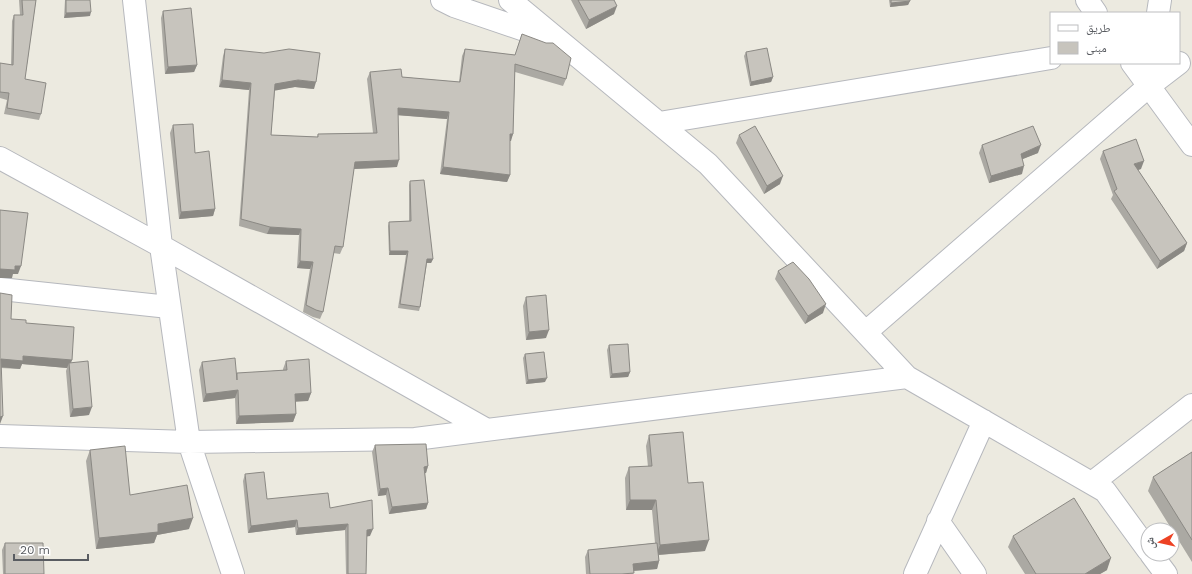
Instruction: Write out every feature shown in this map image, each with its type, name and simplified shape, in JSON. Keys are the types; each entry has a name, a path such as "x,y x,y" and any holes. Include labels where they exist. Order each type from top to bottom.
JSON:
{"street":[{"path":"134,0 161,246 189,442 233,574"},
{"path":"442,0 454,6 562,43"},
{"path":"510,0 708,164 907,377 1105,491 1140,539"},
{"path":"1087,0 1095,12"},
{"path":"1158,12 1160,0"},
{"path":"1180,62 1192,53"},
{"path":"658,123 1050,58"},
{"path":"1133,64 1192,145"},
{"path":"1149,86 1152,64"},
{"path":"866,332 1149,86 1178,64"},
{"path":"0,158 161,246 487,430"},
{"path":"0,289 170,307"},
{"path":"0,436 189,442 415,439 907,377"},
{"path":"1092,483 1192,405"},
{"path":"915,574 984,421"},
{"path":"938,521 975,574"},
{"path":"1157,562 1166,574"}],"building":[{"path":"22,0 36,0 25,79 46,83 41,114 7,108 9,93 0,92 0,63 13,65 14,15 23,15"},
{"path":"66,0 90,0 91,12 66,13"},
{"path":"578,0 614,0 617,6 589,20"},
{"path":"891,0 910,0 910,1 891,3"},
{"path":"191,8 197,65 168,67 163,11"},
{"path":"522,34 546,43 553,43 571,58 566,79 515,64 513,134 510,134 510,175 443,167 449,112 398,108 399,160 355,162 343,247 335,246 323,312 306,305 313,262 300,261 301,229 270,227 241,219 251,83 222,80 225,49 264,53 289,49 320,53 316,82 298,80 275,84 271,135 318,137 318,134 377,133 370,72 401,69 402,77 460,82 465,49 515,55"},
{"path":"767,48 773,77 751,82 746,52"},
{"path":"193,124 195,153 209,151 215,209 181,212 173,125"},
{"path":"755,126 783,176 767,186 739,135"},
{"path":"1033,126 1041,145 1021,154 1024,166 991,176 982,145"},
{"path":"1136,139 1144,161 1134,164 1187,243 1160,261 1114,191 1117,189 1103,151"},
{"path":"424,180 433,259 427,259 420,307 400,304 408,251 390,251 389,222 411,221 410,181"},
{"path":"0,210 28,213 21,266 15,266 15,270 0,269"},
{"path":"793,262 809,279 826,304 808,316 778,271"},
{"path":"0,293 12,295 11,319 26,320 26,323 74,327 72,360 23,356 23,361 1,359 3,416 0,417"},
{"path":"546,295 549,330 529,332 526,297"},
{"path":"628,344 630,372 612,374 609,345"},
{"path":"544,352 547,378 528,380 525,354"},
{"path":"235,358 237,380 237,373 287,370 286,361 309,359 311,393 295,394 296,414 239,416 238,390 206,394 202,362"},
{"path":"88,361 92,407 73,409 69,363"},
{"path":"683,432 688,483 703,482 709,540 660,545 656,500 630,500 629,467 652,466 649,435"},
{"path":"426,444 428,466 424,467 428,503 392,507 388,488 380,489 375,445"},
{"path":"125,446 130,495 187,485 193,518 158,524 158,532 99,538 90,450"},
{"path":"1192,452 1192,540 1153,477"},
{"path":"264,472 267,499 328,493 330,508 372,500 373,529 367,530 366,574 348,574 348,524 298,528 297,520 251,526 245,474"},
{"path":"1074,498 1111,558 1085,574 1036,574 1013,536"},
{"path":"5,543 43,543 44,574 5,574"},
{"path":"657,543 659,561 633,564 634,573 590,574 588,550"}]}
